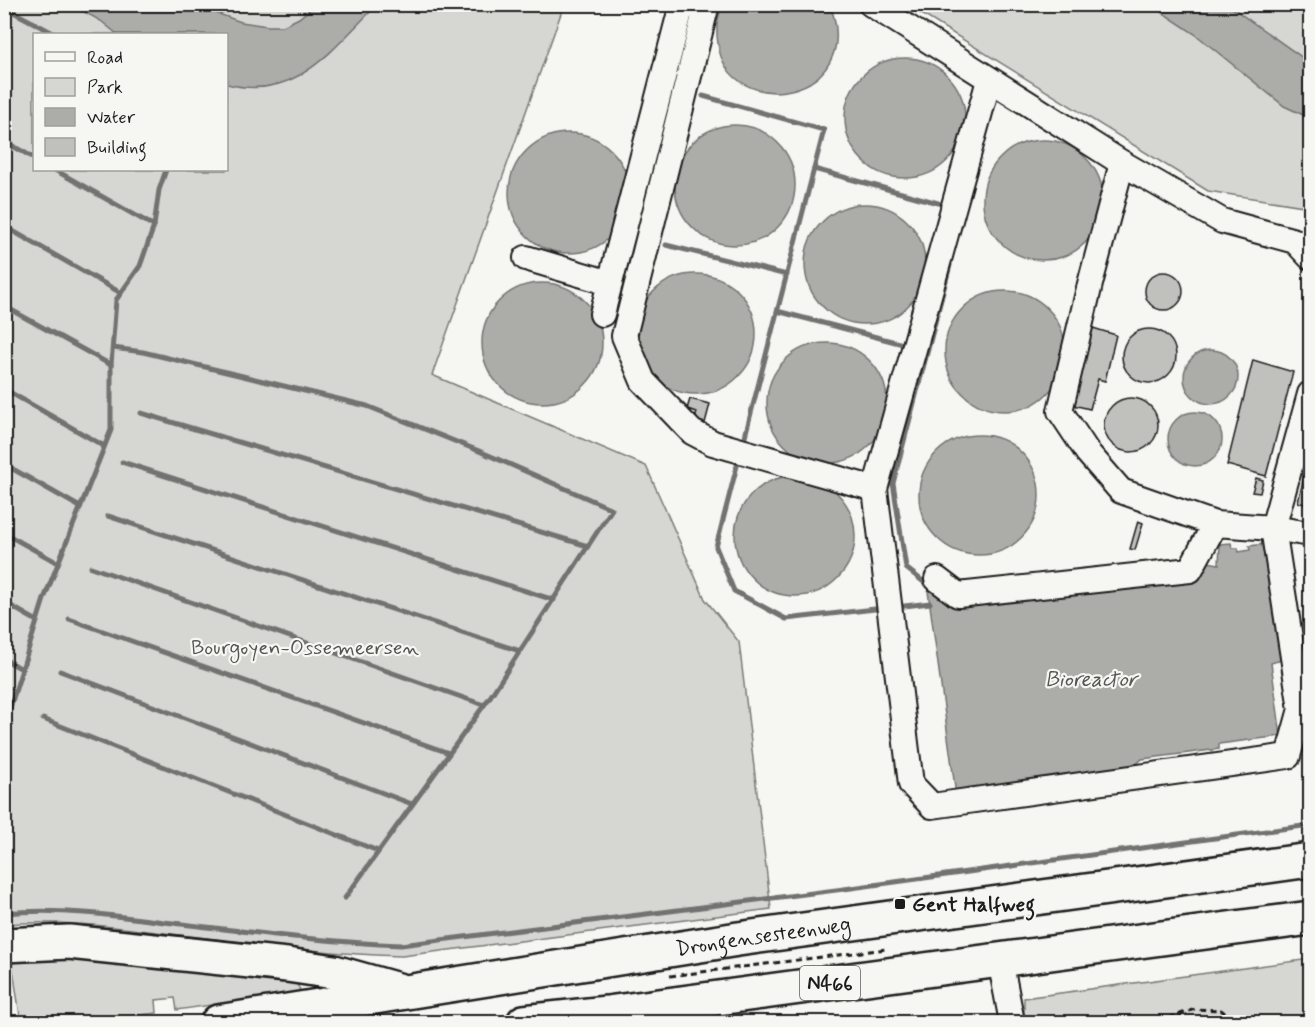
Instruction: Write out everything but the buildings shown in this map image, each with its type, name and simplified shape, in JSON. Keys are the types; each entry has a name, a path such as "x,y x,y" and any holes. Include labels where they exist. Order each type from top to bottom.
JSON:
{"highway":[{"name":"Drongensesteenweg","path":"218,1023 726,940 1311,860"},
{"name":"N466","path":"524,1023 1311,918"},
{"path":"4,945 69,942 287,965 334,972 408,993"}],"street":[{"path":"602,314 680,12 688,4"},
{"path":"707,4 624,336 643,381 692,432 713,443 875,489"},
{"path":"871,4 1122,163 1222,221 1295,240 1311,257"},
{"path":"989,80 875,489 911,784 932,806 1288,756 1305,699 1273,528 1311,394"},
{"path":"1122,163 1059,411 1088,453 1121,491 1215,524 1273,528 1311,534"},
{"path":"526,258 610,283"},
{"path":"937,579 957,595 1190,570 1215,524"},
{"path":"1000,960 1012,1023"}],"path":[{"path":"662,978 886,949"},
{"path":"1138,1023 1166,1019 1195,1009 1221,1010 1236,1023"}],"green space":[{"name":"Bourgoyen-Ossemeersen","path":"5,5 564,5 432,375 646,466 705,599 739,642 771,909 402,956 312,950 85,924 5,924"},
{"path":"907,5 1310,5 1310,207 1208,191"},
{"path":"9,944 287,965 301,992 177,1010 175,998 156,1000 157,1013 78,1022 21,1022"},
{"path":"1310,959 1310,1022 1024,1022 1024,998"}],"water":[{"path":"72,5 194,5 241,22 283,26 299,18 315,5 377,5 311,68 293,79 252,88 228,84 228,33 116,33 101,21"},
{"path":"724,5 830,5 836,37 830,62 814,80 792,90 768,91 745,85 727,69 718,44 717,24"},
{"path":"1151,5 1228,5 1310,63 1310,118 1284,106 1195,34"},
{"path":"905,58 928,62 948,75 961,95 965,118 961,141 948,161 928,174 905,178 882,174 862,161 849,141 845,118 849,95 862,75 882,62"},
{"path":"735,125 758,129 778,142 791,162 795,185 791,208 778,228 758,241 735,245 712,241 692,228 679,208 675,185 679,162 692,142 712,129"},
{"path":"569,133 592,138 611,151 624,170 629,193 624,216 611,235 592,248 569,253 546,248 527,235 514,216 509,193 514,170 527,151 546,138"},
{"path":"1043,140 1066,144 1086,157 1099,177 1103,200 1099,223 1086,243 1066,256 1043,260 1020,256 1000,243 987,223 983,200 987,177 1000,157 1020,144"},
{"path":"865,204 888,208 908,221 921,241 925,264 921,287 908,307 888,320 865,324 842,320 822,307 809,287 805,264 809,241 822,221 842,208"},
{"path":"696,274 719,279 738,292 751,311 756,334 751,357 738,376 719,389 696,394 673,389 654,376 641,357 636,334 641,311 654,292 673,279"},
{"path":"542,283 565,287 585,300 598,320 602,343 598,366 585,386 565,399 542,403 519,399 499,386 486,366 482,343 486,320 499,300 519,287"},
{"path":"1005,291 1028,295 1048,308 1061,328 1065,351 1061,374 1048,394 1028,407 1005,411 982,407 962,394 949,374 945,351 949,328 962,308 982,295"},
{"path":"827,343 850,347 870,360 883,380 887,403 883,426 870,446 850,459 827,463 804,459 784,446 771,426 767,403 771,380 784,360 804,347"},
{"path":"1211,350 1221,352 1230,358 1236,367 1238,377 1236,387 1230,396 1221,402 1211,404 1201,402 1192,396 1186,387 1184,377 1186,367 1192,358 1201,352"},
{"path":"1190,412 1200,412 1210,416 1218,424 1222,439 1218,454 1210,462 1200,466 1190,466 1180,462 1172,454 1168,444 1168,434 1172,424 1180,416"},
{"path":"979,435 1002,439 1022,452 1035,472 1039,495 1035,518 1022,538 1002,551 979,555 956,551 936,538 923,518 919,495 923,472 936,452 956,439"},
{"path":"795,476 818,480 838,493 851,513 855,536 851,559 838,579 818,592 795,596 772,592 752,579 739,559 735,536 739,513 752,493 772,480"},
{"name":"Bioreactor","path":"1231,543 1232,548 1238,548 1239,552 1250,550 1249,546 1265,544 1285,659 1271,663 1281,736 1219,744 1219,749 1142,759 1133,767 1064,774 1056,781 956,795 928,591 936,583 1110,587 1202,574 1208,562 1219,564 1220,544"}],"waterway":[{"path":"4,7 53,33"},
{"path":"703,96 824,130 743,444"},
{"path":"4,141 33,157"},
{"path":"814,169 938,203"},
{"path":"57,171 154,226"},
{"path":"4,727 44,599 111,430 111,365 116,300 140,266 154,226 159,190 166,171"},
{"path":"4,226 121,293"},
{"path":"666,245 787,275"},
{"path":"930,587 906,568 893,483 950,265"},
{"path":"4,306 111,365"},
{"path":"777,311 903,344"},
{"path":"113,348 143,352 367,406 479,451 612,509 490,697 345,898"},
{"path":"4,389 104,446"},
{"path":"141,413 588,546"},
{"path":"739,458 716,547 734,591 786,619 884,608"},
{"path":"122,462 554,600"},
{"path":"4,464 80,507"},
{"path":"108,516 520,651"},
{"path":"4,533 58,563"},
{"path":"91,567 484,705"},
{"path":"4,602 37,621"},
{"path":"896,607 930,603"},
{"path":"69,619 449,753"},
{"path":"4,659 22,669"},
{"path":"60,671 412,804"},
{"path":"43,719 378,851"},
{"path":"4,913 44,911 84,913 312,939 401,945 844,889 1310,825"}],"place":[{"name":"Gent Halfweg","path":"900,904"}]}
